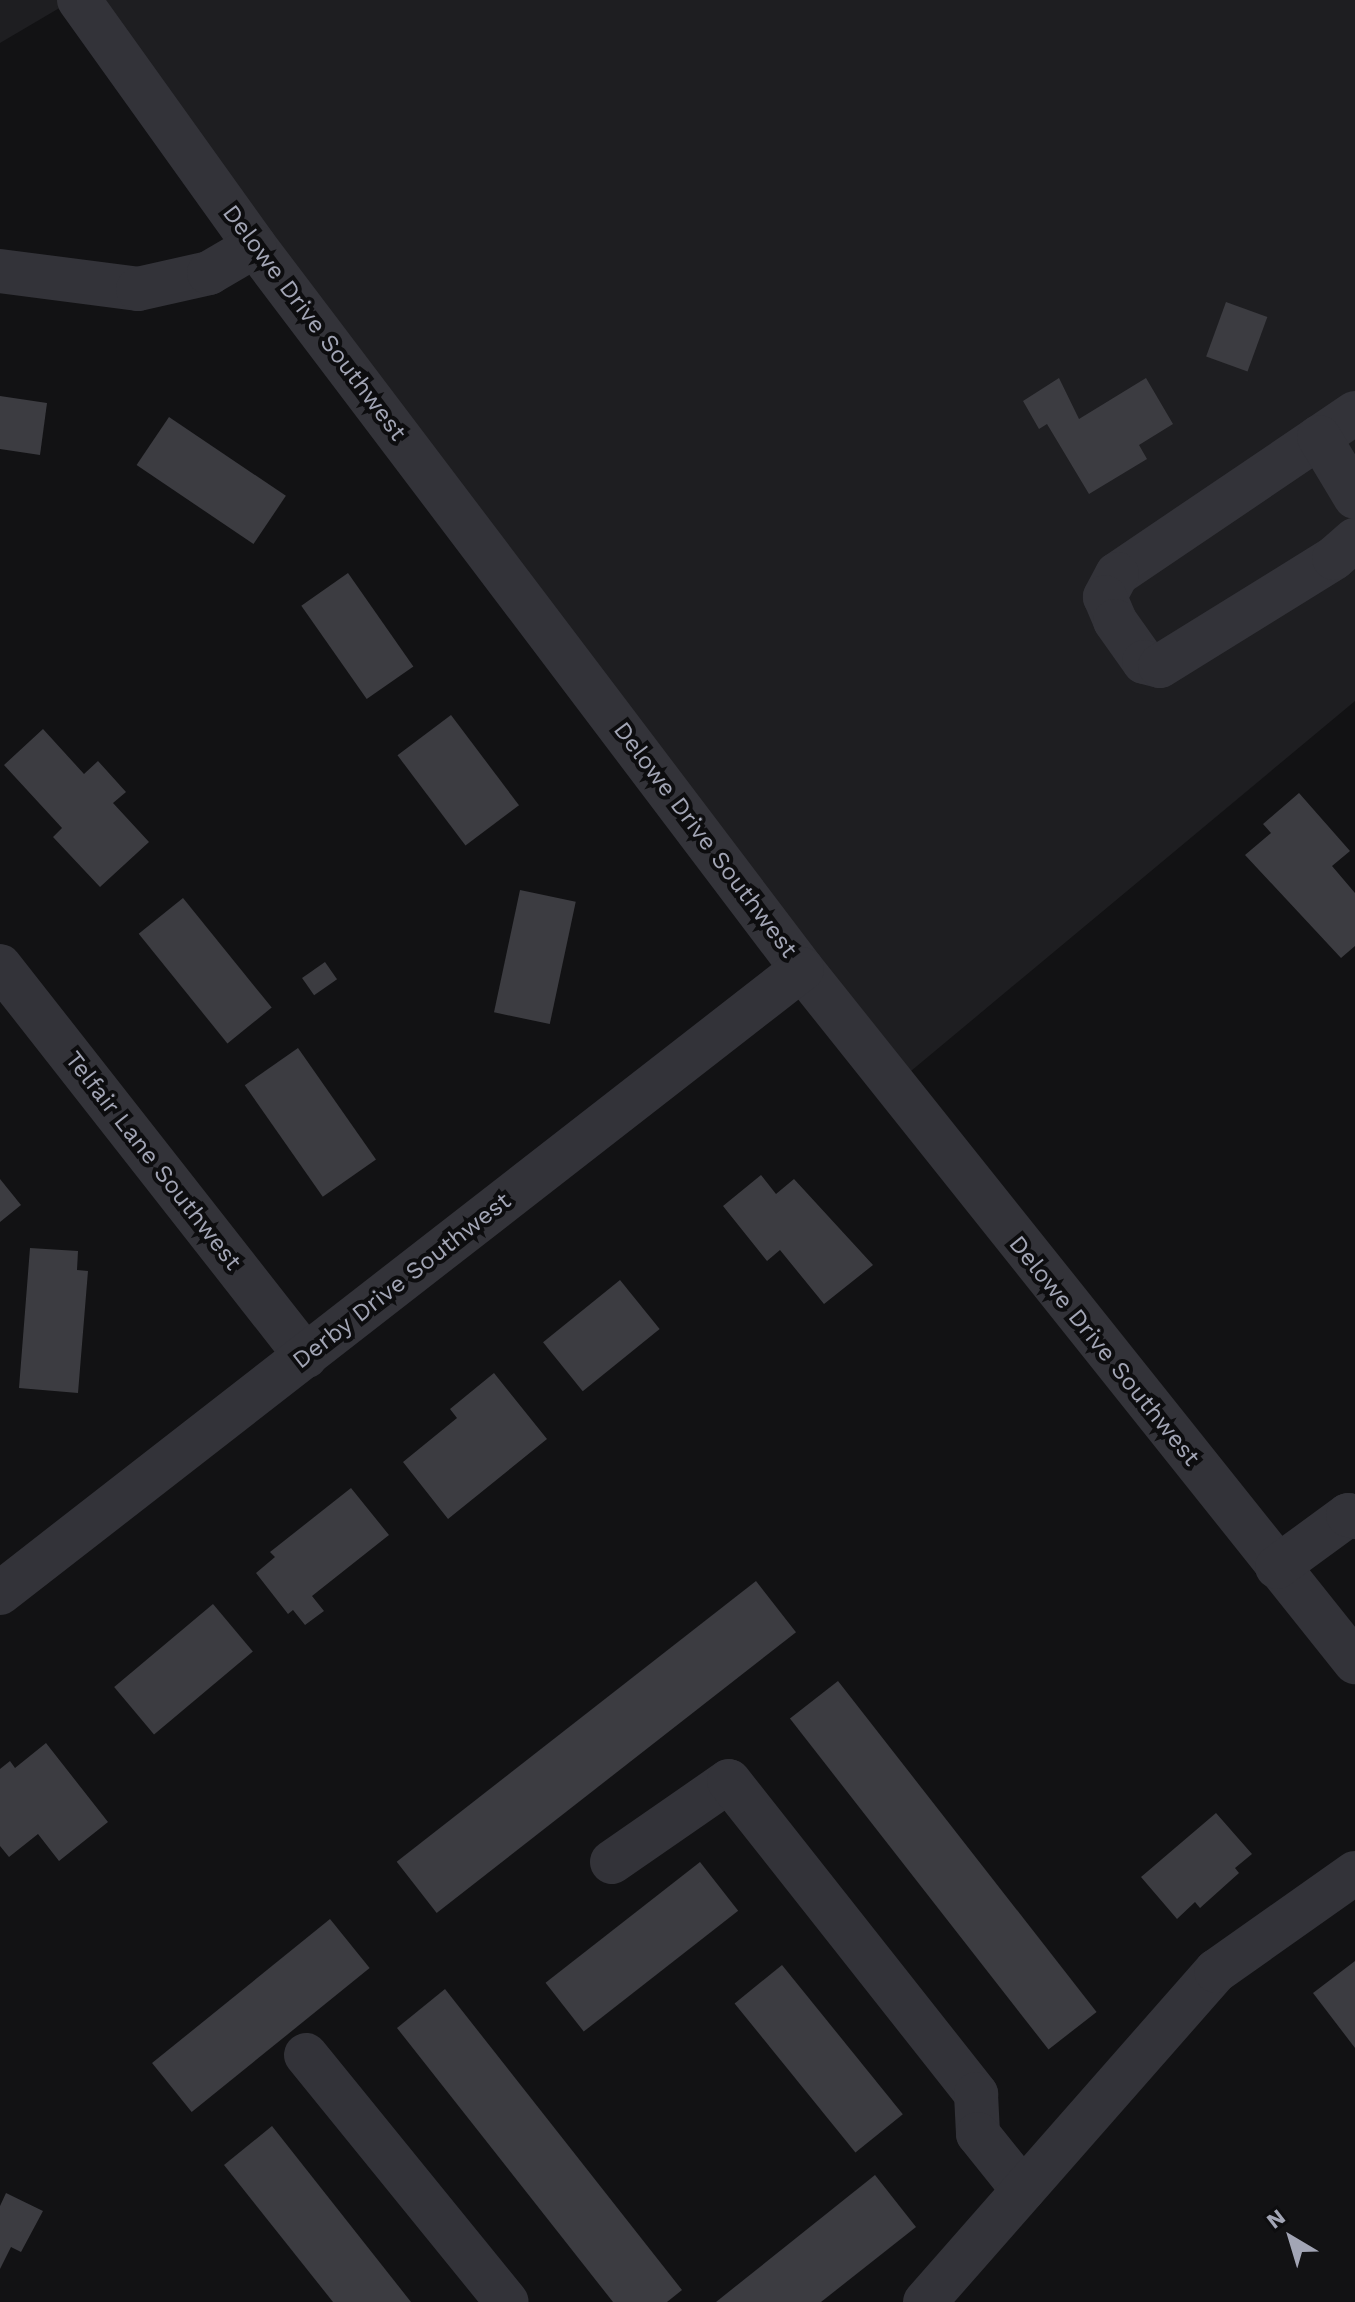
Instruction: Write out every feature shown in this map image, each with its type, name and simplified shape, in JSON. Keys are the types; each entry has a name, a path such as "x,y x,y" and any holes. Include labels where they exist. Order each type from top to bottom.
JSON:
{"street":[{"name":"Delowe Drive Southwest","path":"79,0 255,246 802,969 1355,1662"},
{"path":"0,271 138,289 209,273 255,246"},
{"path":"1355,413 1117,574 1105,597 1115,621 1144,662 1160,666 1334,558 1355,540"},
{"path":"1319,437 1355,497"},
{"name":"Telfair Lane Southwest","path":"0,966 306,1356"},
{"name":"Derby Drive Southwest","path":"0,1593 802,969"},
{"path":"1277,1567 1348,1515 1355,1517"},
{"path":"612,1862 729,1781 976,2094 978,2134 1023,2190"},
{"path":"925,2302 1216,1971 1355,1873"},
{"path":"306,2055 507,2302"}],"shaded area":[{"path":"0,0 73,0 0,43"},
{"path":"98,0 1355,0 1355,701 893,1086"}],"building":[{"path":"1226,302 1267,317 1248,372 1206,357"},
{"path":"1059,378 1079,419 1146,378 1173,424 1139,445 1147,459 1089,494 1047,424 1039,429 1023,401"},
{"path":"0,396 47,403 40,455 0,449"},
{"path":"169,417 286,496 253,544 137,465"},
{"path":"348,573 413,666 367,699 301,606"},
{"path":"451,715 519,805 465,846 397,755"},
{"path":"43,729 84,774 98,761 126,792 113,803 149,842 100,887 53,837 62,828 4,765"},
{"path":"1299,793 1350,851 1332,866 1355,893 1355,946 1341,958 1245,855 1271,833 1263,824"},
{"path":"520,890 576,902 550,1024 494,1012"},
{"path":"183,898 272,1008 227,1043 139,934"},
{"path":"325,962 337,979 314,995 302,978"},
{"path":"298,1048 376,1159 323,1197 245,1085"},
{"path":"761,1175 776,1194 794,1179 873,1265 824,1304 780,1250 767,1261 723,1206"},
{"path":"0,1179 21,1205 0,1222"},
{"path":"30,1248 78,1251 77,1270 88,1271 78,1393 19,1388"},
{"path":"620,1280 660,1329 583,1391 543,1342"},
{"path":"494,1373 547,1439 448,1519 403,1462 457,1418 450,1409"},
{"path":"351,1488 389,1535 312,1596 324,1611 305,1625 293,1610 288,1614 256,1573 275,1557 270,1552"},
{"path":"756,1581 796,1632 437,1913 397,1862"},
{"path":"213,1604 253,1651 154,1734 114,1687"},
{"path":"838,1681 1097,2012 1049,2050 790,1719"},
{"path":"46,1743 108,1822 59,1861 38,1834 9,1857 0,1846 0,1769 10,1761 15,1768"},
{"path":"1216,1813 1252,1854 1235,1868 1239,1873 1200,1908 1195,1902 1177,1919 1141,1877"},
{"path":"700,1862 738,1911 584,2032 546,1983"},
{"path":"330,1919 370,1968 192,2112 152,2063"},
{"path":"1355,1961 1355,2048 1313,1993"},
{"path":"782,1965 903,2114 855,2153 735,2003"},
{"path":"445,1989 682,2290 667,2302 613,2302 397,2028"},
{"path":"272,2126 411,2302 333,2302 224,2165"},
{"path":"875,2175 916,2227 821,2302 716,2302"},
{"path":"6,2193 43,2211 21,2252 11,2247 0,2269 0,2206"}]}
